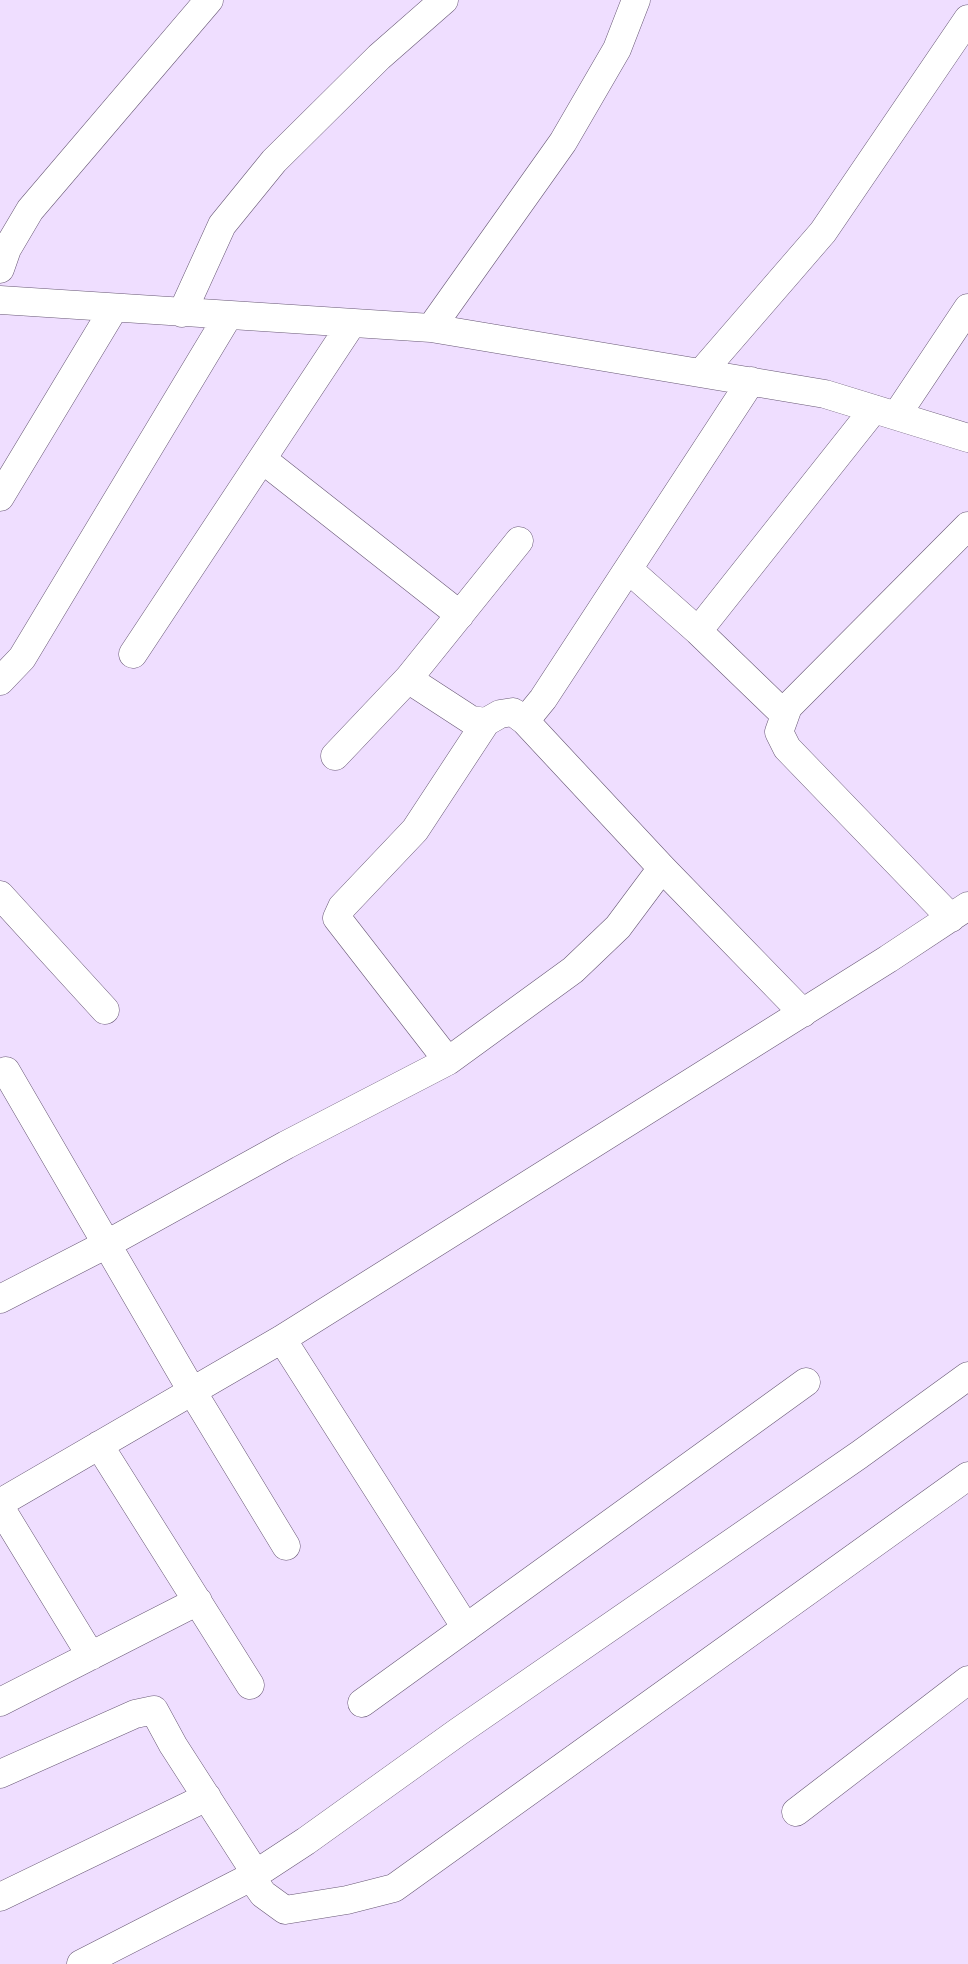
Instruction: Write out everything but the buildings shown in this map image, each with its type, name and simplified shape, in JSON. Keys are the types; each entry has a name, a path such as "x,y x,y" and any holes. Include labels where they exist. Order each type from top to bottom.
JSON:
{"street":[{"path":"0,269 7,249 30,210 209,0"},
{"path":"182,313 222,225 274,161 379,57 444,0"},
{"path":"431,328 563,142 617,49 636,0"},
{"path":"701,373 823,232 968,19"},
{"path":"0,300 431,328 826,394 968,438"},
{"path":"0,497 114,308"},
{"path":"698,631 885,412 968,308"},
{"path":"0,681 22,658 228,316"},
{"path":"133,654 352,323"},
{"path":"525,721 543,699 751,381"},
{"path":"262,459 460,615"},
{"path":"0,1503 282,1339 803,1013 960,912 787,748 779,732 788,706 968,526"},
{"path":"335,756 408,679 518,541"},
{"path":"628,569 698,631 784,715"},
{"path":"408,679 470,720 486,722"},
{"path":"448,1062 337,918 342,906 415,830 486,722 500,714 514,712 525,721 662,868 803,1013"},
{"path":"0,1300 107,1244 286,1145 448,1062 573,970 618,927 662,868"},
{"path":"0,895 105,1010"},
{"path":"6,1071 192,1392 286,1546"},
{"path":"282,1339 466,1628"},
{"path":"82,1964 253,1875 352,1809 466,1726 859,1455 968,1376"},
{"path":"362,1703 806,1382"},
{"path":"99,1445 250,1685"},
{"path":"0,1774 135,1714 154,1710 253,1875 262,1894 286,1910 347,1900 394,1888 968,1476"},
{"path":"0,1507 91,1656"},
{"path":"0,1702 198,1601"},
{"path":"796,1812 968,1680"},
{"path":"0,1897 207,1797"}]}
